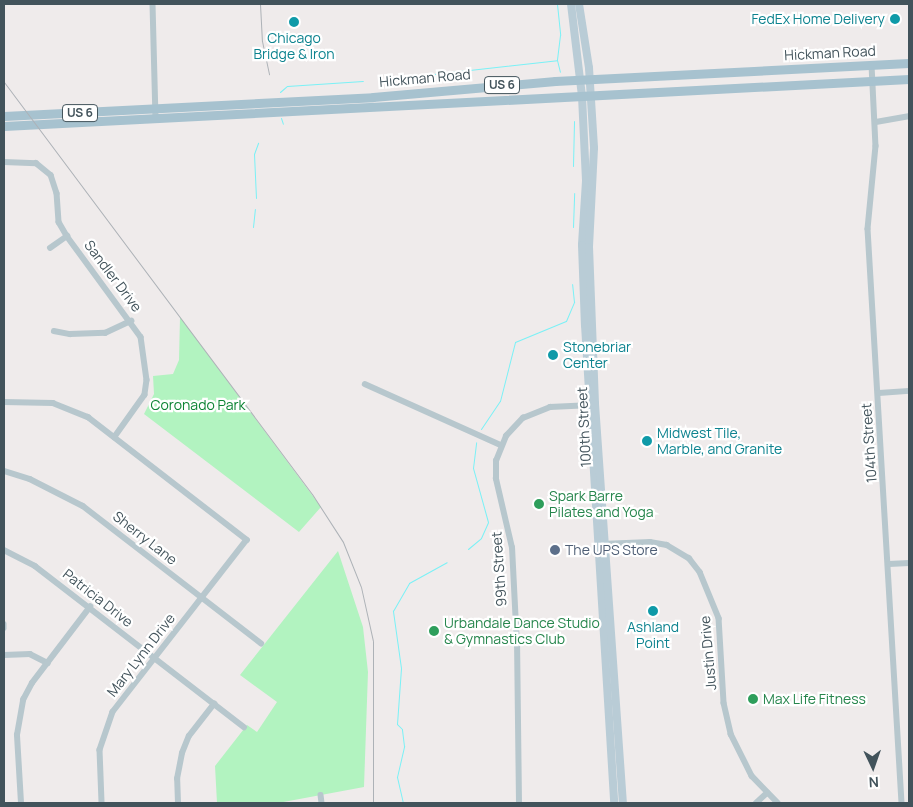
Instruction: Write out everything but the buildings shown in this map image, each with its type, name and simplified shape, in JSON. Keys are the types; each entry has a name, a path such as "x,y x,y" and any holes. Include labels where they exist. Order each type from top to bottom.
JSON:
{"main road":[{"path":"571,4 586,80"},
{"path":"579,4 586,80"},
{"name":"Hickman Road","path":"4,126 586,80 909,63"},
{"name":"Hickman Road","path":"4,116 157,113 587,96 909,79"},
{"name":"100th Street","path":"586,80 586,181 582,245 614,803"},
{"name":"100th Street","path":"600,544 622,803"}],"street":[{"path":"153,4 157,113"},
{"name":"104th Street","path":"872,65 876,122 868,210 902,803"},
{"path":"876,122 909,116"},
{"name":"Sandler Drive","path":"4,162 36,163 51,175 57,193 59,222 67,236 141,337 147,388 142,402 115,437"},
{"path":"50,248 67,236"},
{"path":"54,331 70,334 105,333 131,321"},
{"path":"365,384 500,445"},
{"path":"878,393 909,391"},
{"path":"4,402 41,402 65,406 88,416 115,437"},
{"name":"99th Street","path":"518,803 517,646 512,548 495,470 500,445 511,429 530,413 550,407 592,405"},
{"name":"Mary Lynn Drive","path":"102,803 100,758 105,730 119,704 247,540 115,437"},
{"name":"Sherry Lane","path":"4,471 30,479 83,506 261,644"},
{"name":"Justin Drive","path":"600,544 650,542 667,545 689,558 700,572 719,618 724,703 731,734 743,762 766,792 778,803"},
{"name":"Patricia Drive","path":"4,550 35,566 244,727"},
{"path":"889,564 909,563"},
{"path":"21,803 18,719 27,692 90,607"},
{"path":"4,655 30,654 48,663"},
{"path":"178,803 176,779 182,752 189,736 214,704"},
{"path":"756,803 766,792"},
{"path":"321,795 322,803"}],"green space":[{"name":"Coronado Park","path":"180,317 321,507 299,532 144,414 154,394 153,376 173,374 179,360"},
{"path":"338,551 363,627 368,672 364,787 278,803 217,803 215,766 247,725 257,732 277,702 240,675"}],"waterway":[{"path":"557,4 560,35 557,60 560,72"},
{"path":"380,80 557,60"},
{"path":"280,92 287,86 363,81"},
{"path":"281,118 283,124"},
{"path":"573,166 574,121"},
{"path":"256,198 254,154 258,143"},
{"path":"573,227 574,193"},
{"path":"253,227 255,209"},
{"path":"481,429 500,401 515,342 566,321 574,302 572,284"},
{"path":"468,549 481,538 488,522 473,468 476,442"},
{"path":"403,803 397,777 404,746 402,729 397,724 401,668 393,611 409,583 447,562"}],"railway":[{"path":"260,4 262,41 269,74"},
{"path":"4,82 312,494 343,542 361,587 373,641 373,803"}],"place":[{"name":"FedEx Home Delivery","path":"895,19"},
{"name":"Chicago Bridge & Iron","path":"294,22"},
{"name":"Stonebriar Center","path":"553,355"},
{"name":"Midwest Tile, Marble, and Granite","path":"647,441"},
{"name":"Spark Barre Pilates and Yoga","path":"539,504"},
{"name":"The UPS Store","path":"555,550"},
{"name":"Ashland Point","path":"653,611"},
{"name":"Urbandale Dance Studio & Gymnastics Club","path":"434,631"},
{"name":"Max Life Fitness","path":"753,699"}]}
